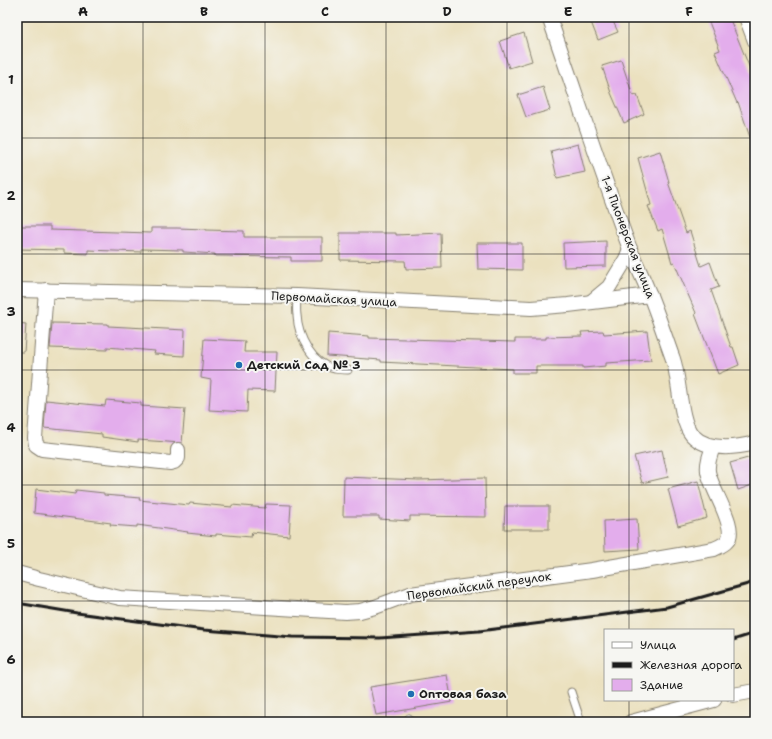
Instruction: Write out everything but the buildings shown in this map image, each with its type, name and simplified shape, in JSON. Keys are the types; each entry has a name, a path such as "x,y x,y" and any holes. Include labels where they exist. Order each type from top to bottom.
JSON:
{"street":[{"name":"1-я Пионерская улица","path":"549,17 630,249 650,295 674,361 684,416 688,427 695,437 713,447"},
{"path":"746,17 755,41"},
{"path":"591,302 609,287 626,259 630,249"},
{"name":"Первомайская улица","path":"17,290 297,296 531,308 650,295"},
{"path":"46,290 35,438 36,445 42,449 170,463 174,462 178,458 178,450"},
{"path":"713,447 732,447 755,443"},
{"name":"Первомайский переулок","path":"17,572 39,579 120,598 345,612 360,611 375,607 410,594 592,570 706,550 721,546 728,541 730,535 730,527 724,509 714,490 708,473 707,466 713,447"},
{"path":"734,695 755,691"},
{"path":"630,722 710,701"}],"lane":[{"path":"297,296 297,316 301,335 310,352 322,363 335,369 348,370"},
{"path":"572,692 581,722"}],"railway":[{"path":"17,603 77,613 204,630 292,637 380,638 479,631 667,607 755,582"},
{"path":"734,640 755,633"}],"place":[{"name":"Детский Сад № 3","path":"239,365"},
{"name":"Оптовая база","path":"411,694"}]}
